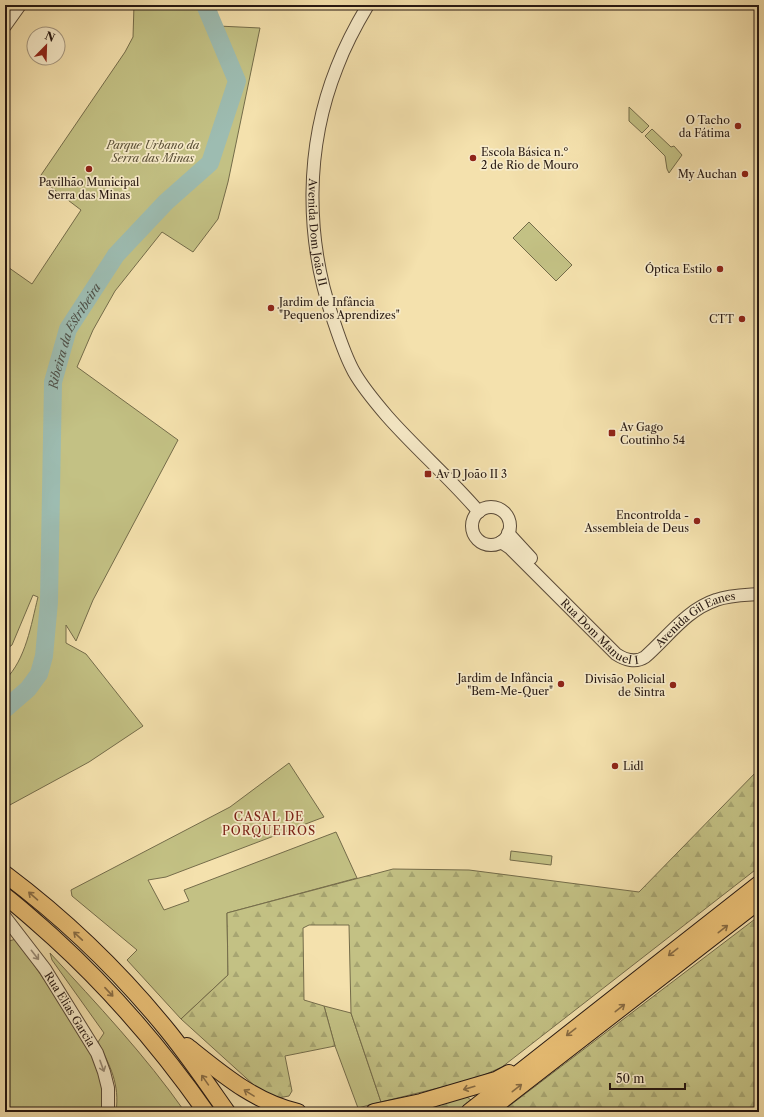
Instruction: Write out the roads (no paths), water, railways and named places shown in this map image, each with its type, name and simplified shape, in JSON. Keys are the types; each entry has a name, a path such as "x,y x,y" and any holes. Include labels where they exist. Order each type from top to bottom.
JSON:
{"highway":[{"path":"5,874 44,906 96,953 138,995 169,1032 227,1112"},
{"path":"469,1112 759,884"},
{"path":"5,896 82,964 123,1007 168,1060 206,1112"},
{"path":"487,1112 759,901"},
{"path":"169,1032 237,1086 272,1105 298,1112"},
{"path":"374,1112 421,1102 496,1080 530,1063"}],"street":[{"path":"5,26 20,5"},
{"name":"Avenida Dom João II","path":"368,5 356,26 337,67 320,123 313,170 312,209 320,269 327,301 341,342 354,372 371,398 479,512"},
{"path":"489,507 495,507 505,513 510,523 505,538 495,544 489,544 483,542 475,534 473,523 479,512 489,507"},
{"name":"Rua Dom Manuel I","path":"505,538 516,542 627,654 638,660"},
{"name":"Avenida Gil Eanes","path":"638,660 646,657 680,622 697,608 728,597 759,594"},
{"name":"Rua Elias Garcia","path":"5,917 45,969 97,1053 108,1088 108,1112"}],"waterway":[{"name":"Ribeira da Estribeira","path":"5,709 28,689 39,674 44,656 49,602 53,382 68,329 116,255 166,202 210,163 237,81 205,5"}],"place":[{"name":"O Tacho da Fátima","path":"738,126"},
{"name":"Escola Básica n.º 2 de Rio de Mouro","path":"473,158"},
{"name":"Pavilhão Municipal Serra das Minas","path":"89,169"},
{"name":"My Auchan","path":"745,174"},
{"name":"Óptica Estilo","path":"720,269"},
{"name":"Jardim de Infância \"Pequenos Aprendizes\"","path":"271,308"},
{"name":"CTT","path":"742,319"},
{"name":"Av Gago Coutinho 54","path":"612,433"},
{"name":"Av D João II 3","path":"428,474"},
{"name":"EncontroIda - Assembleia de Deus","path":"697,521"},
{"name":"Jardim de Infância \"Bem-Me-Quer\"","path":"561,684"},
{"name":"Divisão Policial de Sintra","path":"673,685"},
{"name":"Lidl","path":"615,766"}],"district":[{"name":"CASAL DE PORQUEIROS","path":"269,823"}],"park label":[{"name":"Parque Urbano da Serra das Minas","path":"153,151"}]}
